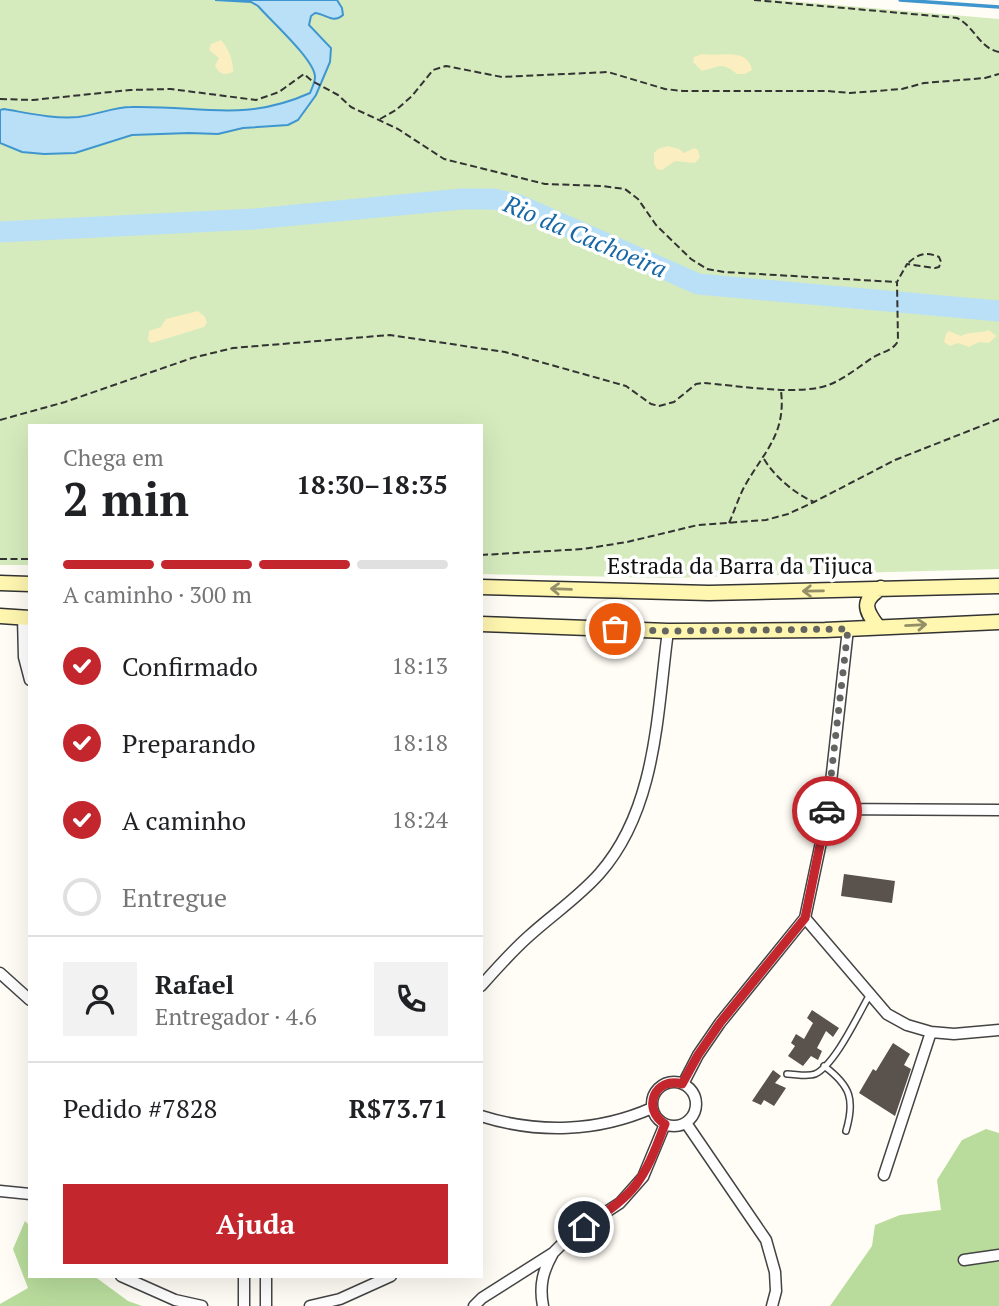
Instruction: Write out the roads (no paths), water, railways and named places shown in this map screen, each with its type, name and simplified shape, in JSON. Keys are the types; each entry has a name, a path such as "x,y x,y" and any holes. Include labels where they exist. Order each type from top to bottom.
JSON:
{"main road":[{"path":"0,583 28,584"},
{"name":"Estrada da Barra da Tijuca","path":"483,587 709,593 999,586"},
{"path":"878,627 870,617 867,606 871,595 881,588"},
{"path":"0,617 26,617"},
{"path":"483,624 668,631 848,629 999,622"}],"street":[{"path":"26,617 24,657 28,672"},
{"path":"682,1084 720,1023 805,918 828,809 848,629"},
{"path":"483,984 507,956 600,873 621,845 647,785 668,631"},
{"path":"828,809 999,810"},
{"path":"805,918 869,996 887,1014 906,1025 931,1032 954,1034 999,1030"},
{"path":"0,973 28,998"},
{"path":"884,1175 931,1032"},
{"path":"669,1082 682,1084 693,1093 696,1105 691,1118 686,1123 672,1126 665,1124 654,1115 652,1108 657,1089 669,1082"},
{"path":"483,1116 509,1123 584,1128 621,1120 652,1108"},
{"path":"686,1123 766,1240 775,1272 776,1290 772,1306"},
{"path":"474,1306 482,1298 553,1253 571,1235 620,1203 648,1167 665,1124"},
{"path":"0,1191 28,1194"},
{"path":"543,1306 540,1285 544,1269 553,1253"},
{"path":"964,1260 999,1255"},
{"path":"126,1278 175,1300 202,1306"},
{"path":"244,1278 244,1306"},
{"path":"266,1278 266,1306"},
{"path":"310,1306 340,1299 387,1278"}],"lane":[{"path":"787,1074 811,1075 824,1066 869,996"},
{"path":"824,1066 841,1079 851,1100 846,1131"}],"water":[{"path":"215,0 337,0 343,15 339,18 333,19 315,13 311,16 309,25 331,48 330,62 316,95 298,120 288,125 243,128 218,134 132,135 75,153 22,152 0,143 0,110 4,109 69,117 131,107 242,110 263,108 310,93 315,77 308,61 258,6 251,2"}],"waterway":[{"path":"900,0 999,7"},
{"name":"Rio da Cachoeira","path":"0,232 254,219 462,199 494,199 519,205 698,284 999,311"}]}
